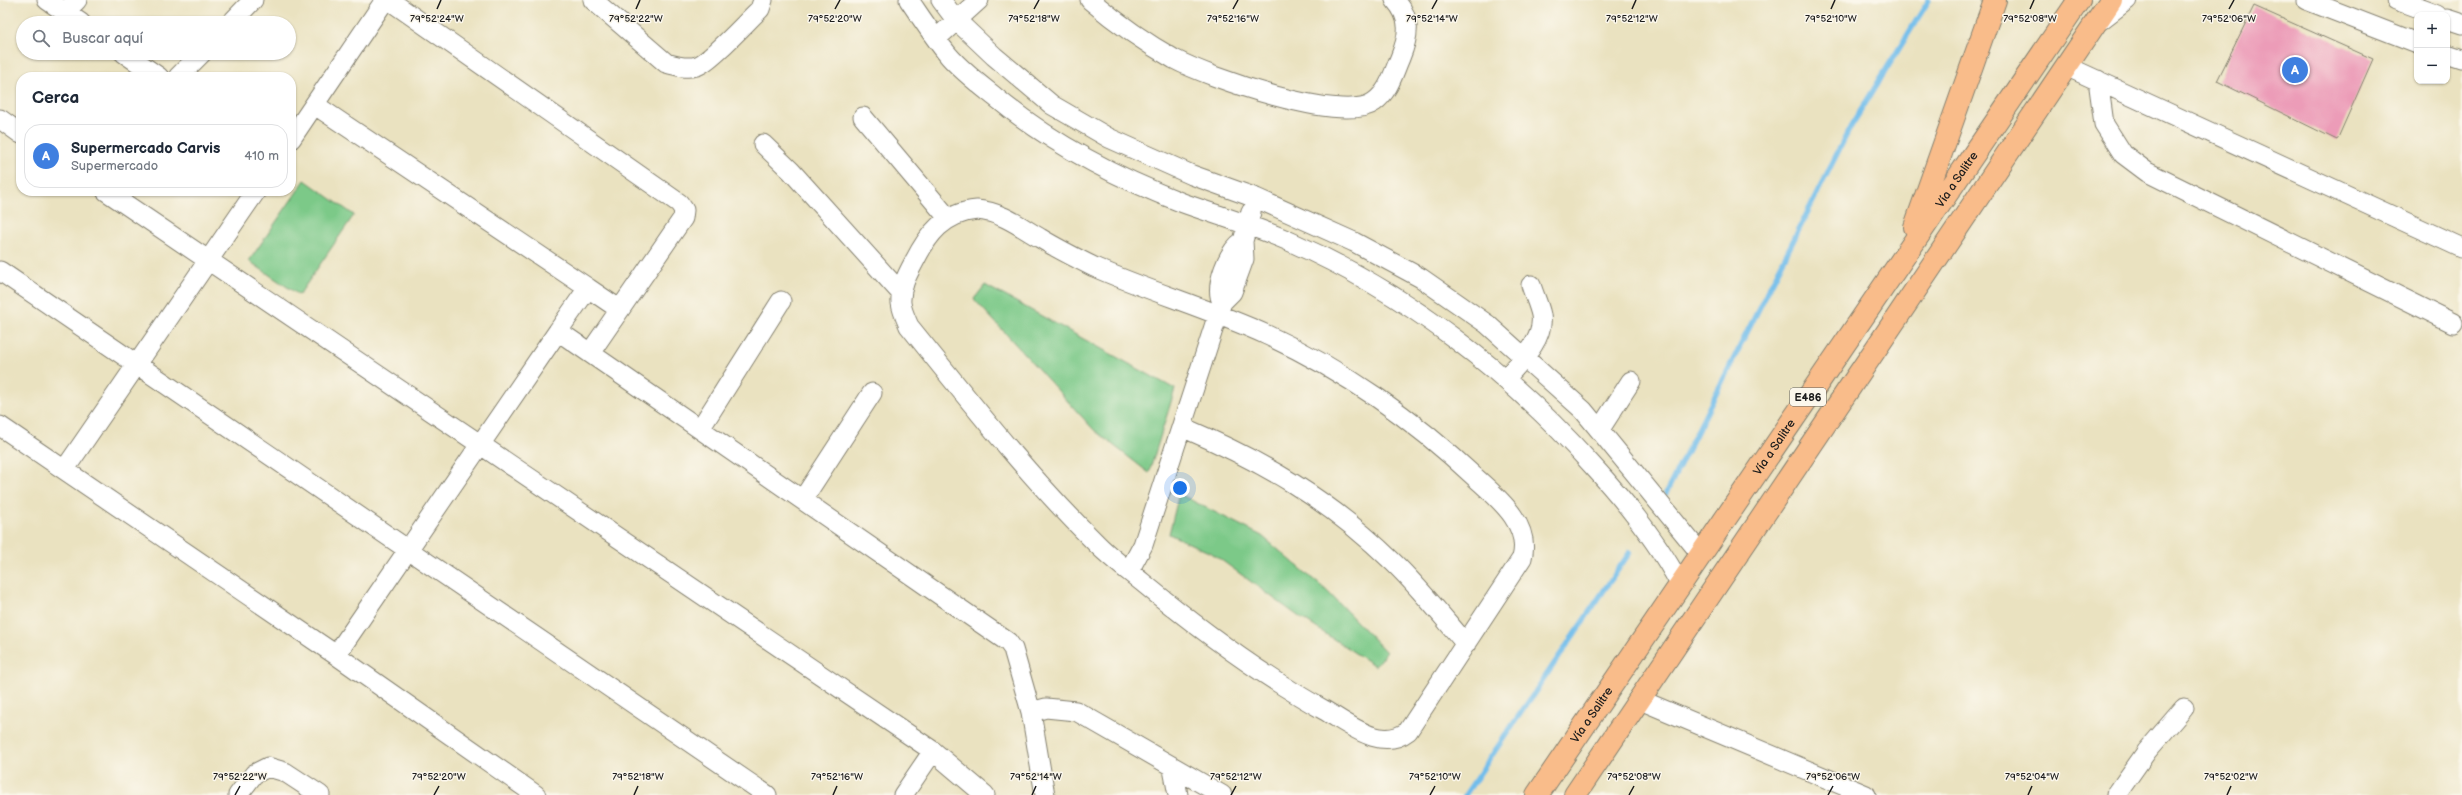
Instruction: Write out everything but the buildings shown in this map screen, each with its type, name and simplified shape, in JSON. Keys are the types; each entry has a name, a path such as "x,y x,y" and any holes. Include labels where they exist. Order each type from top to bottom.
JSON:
{"main road":[{"path":"1905,256 1995,0"},
{"name":"Vía a Salitre","path":"1537,795 2079,0"},
{"name":"E486","path":"1575,795 1638,699 2111,0"}],"street":[{"path":"47,0 71,6 77,16"},
{"path":"238,16 253,0"},
{"path":"296,132 385,0"},
{"path":"389,0 679,203 684,210 683,218 590,353"},
{"path":"593,0 666,63 681,67 698,66 719,48 760,8 763,0"},
{"path":"909,0 950,57 980,85 1009,109 1074,153 1245,232 1293,242 1371,284 1440,329 1505,379 1560,430 1641,522 1667,559 1680,584"},
{"path":"941,0 956,20 994,56 1052,105 1110,138 1192,175 1256,198 1354,242 1422,278 1487,324 1583,410 1701,554"},
{"path":"936,38 979,0"},
{"path":"1090,0 1117,23 1176,60 1238,85 1308,104 1343,110 1357,109 1373,102 1387,89 1407,41 1409,26 1402,8 1395,0"},
{"path":"2093,26 2127,0"},
{"path":"2306,0 2414,42"},
{"path":"2396,0 2429,12"},
{"path":"2450,20 2462,24"},
{"path":"2450,55 2462,59"},
{"path":"134,60 152,72"},
{"path":"183,72 195,60"},
{"path":"2066,66 2462,248"},
{"path":"2098,80 2104,124 2123,154 2147,172 2453,323"},
{"path":"315,105 619,309"},
{"path":"863,117 948,218"},
{"path":"0,119 16,130"},
{"path":"763,144 791,171 901,293"},
{"path":"113,196 933,751 985,795"},
{"path":"65,469 253,196"},
{"path":"1129,571 1143,545 1220,308 1219,287 1231,253 1245,232 1256,198"},
{"path":"967,211 997,213 1089,264 1155,292 1220,308 1317,359 1375,394 1451,454 1483,484 1520,526 1525,543 1522,558 1408,731 1394,739 1378,739 1316,706 1258,669 1193,623 1094,542 1024,466 909,326 901,303 901,293 908,273 927,238 948,218 967,211"},
{"path":"0,270 767,795"},
{"path":"1505,379 1524,357 1535,340 1541,316 1531,285"},
{"path":"336,655 588,288"},
{"path":"700,428 781,301"},
{"path":"558,332 700,428 1008,642 1013,649 1031,712 1045,795"},
{"path":"1600,429 1631,381"},
{"path":"803,499 872,393"},
{"path":"1560,430 1583,410"},
{"path":"0,426 336,655 536,795"},
{"path":"1182,427 1262,464 1332,509 1394,563 1466,644"},
{"path":"1638,699 1866,795"},
{"path":"1031,712 1046,708 1076,712 1173,769 1222,795"},
{"path":"2116,795 2147,751 2184,708"},
{"path":"903,795 933,751"},
{"path":"238,795 254,774 268,767 285,772 320,795"},
{"path":"1173,769 1178,795"},
{"path":"254,774 254,795"}],"green space":[{"path":"305,180 354,215 299,295 249,261 294,196 296,196 296,193"},
{"path":"985,285 1175,389 1149,473 1094,430 974,299"},
{"path":"1179,494 1262,536 1327,591 1386,652 1375,666 1298,616 1213,554 1169,534"}],"waterway":[{"path":"1666,493 1850,128 1929,0"},
{"path":"1465,795 1630,552"}],"place":[{"name":"Supermercado Carvis","path":"2295,70"}]}
